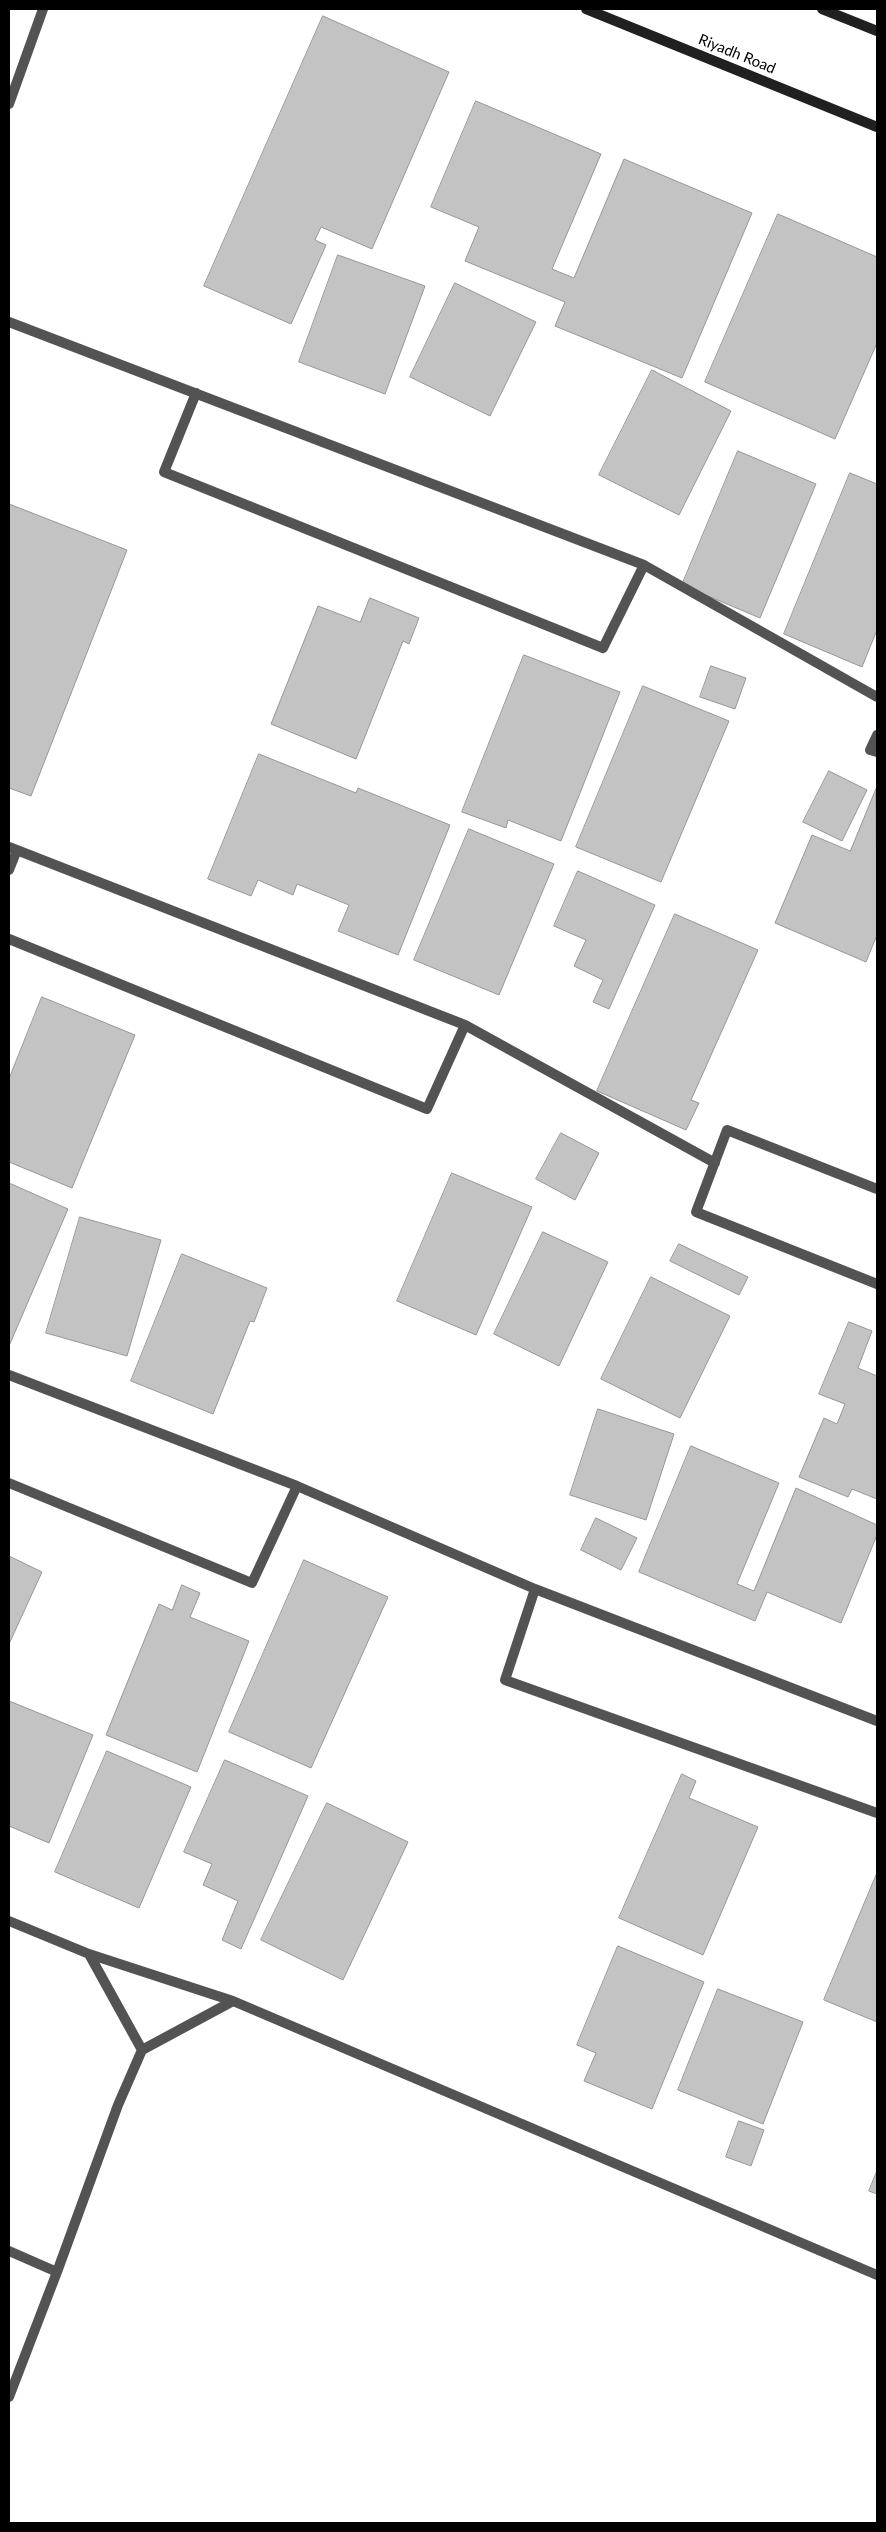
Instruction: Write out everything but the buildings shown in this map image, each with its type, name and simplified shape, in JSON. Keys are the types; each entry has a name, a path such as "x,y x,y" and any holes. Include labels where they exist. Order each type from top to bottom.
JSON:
{"street":[{"path":"9,104 43,9"},
{"name":"Riyadh Road","path":"586,9 877,127"},
{"path":"822,9 877,31"},
{"path":"9,322 644,565 877,697"},
{"path":"196,393 164,472 603,648 644,565"},
{"path":"877,735 870,750 877,752"},
{"path":"9,870 13,848 465,1025 715,1162"},
{"path":"9,939 427,1109 465,1025"},
{"path":"877,1189 727,1130 696,1212 877,1284"},
{"path":"9,1375 297,1486 536,1589 877,1721"},
{"path":"9,1483 252,1582 297,1486"},
{"path":"536,1589 505,1680 877,1814"},
{"path":"9,1922 89,1954 233,2000 877,2275"},
{"path":"89,1954 142,2050"},
{"path":"9,2396 118,2105 142,2050 233,2000"},
{"path":"9,2251 57,2272"}]}
